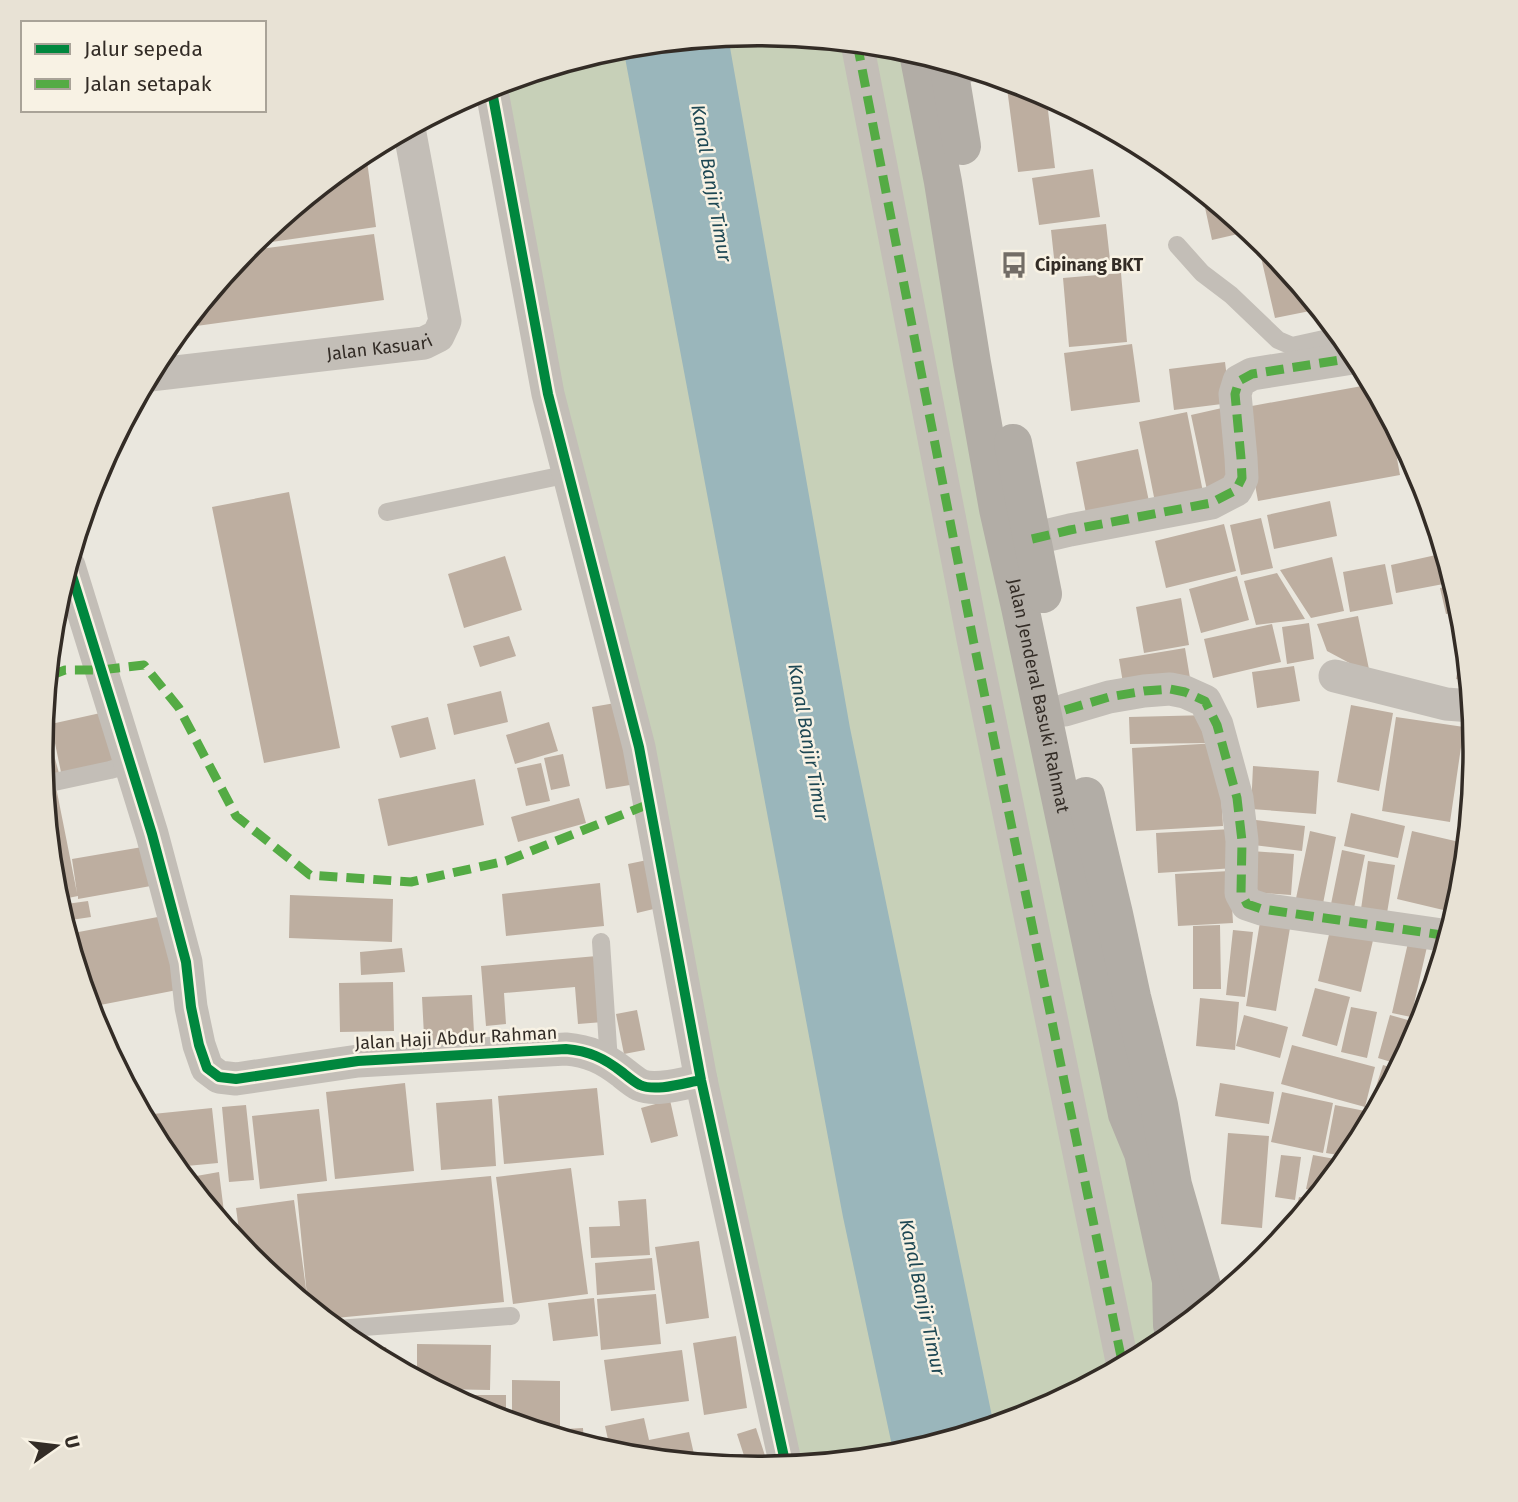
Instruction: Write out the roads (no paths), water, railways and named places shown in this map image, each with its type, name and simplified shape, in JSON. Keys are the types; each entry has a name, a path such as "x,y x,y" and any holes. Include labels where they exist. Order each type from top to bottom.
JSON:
{"main road":[{"name":"Jalan Jenderal Basuki Rahmat","path":"920,65 943,182 998,509 1127,1114 1143,1153 1171,1281 1172,1323"},
{"name":"Jalan Jenderal Basuki Rahmat","path":"960,75 1018,472 1065,710 1159,1105 1173,1185 1205,1297"}],"street":[{"path":"859,53 973,639 1122,1356"},
{"path":"493,97 548,394 639,747 701,1080 784,1455"},
{"name":"Jalan Kasuari","path":"163,373 424,343 438,336 445,321 411,137"},
{"path":"1032,539 1211,503 1236,490 1242,478 1235,394 1239,381 1252,374 1346,359"},
{"path":"74,583 131,764"},
{"path":"1335,676 1446,704 1463,705"},
{"path":"1065,710 1110,697 1170,689 1205,701 1217,725 1237,798 1242,841 1241,893 1247,904 1262,909 1440,935"},
{"name":"Jalan Haji Abdur Rahman","path":"131,764 186,962 199,1045 207,1068 219,1077 236,1079 358,1061 566,1049 585,1051 609,1062 640,1085 670,1086 701,1080"}],"lane":[{"path":"1177,245 1202,273 1231,295 1278,340 1292,346 1330,338"},
{"path":"387,512 569,474"},
{"path":"54,782 131,764"},
{"path":"601,942 609,1062"},
{"path":"353,1328 511,1316"}],"water":[{"name":"Kanal Banjir Timur","path":"730,47 850,728 992,1417 892,1444 843,1217 625,58"}],"place":[{"name":"Cipinang BKT","path":"1014,265"}]}
